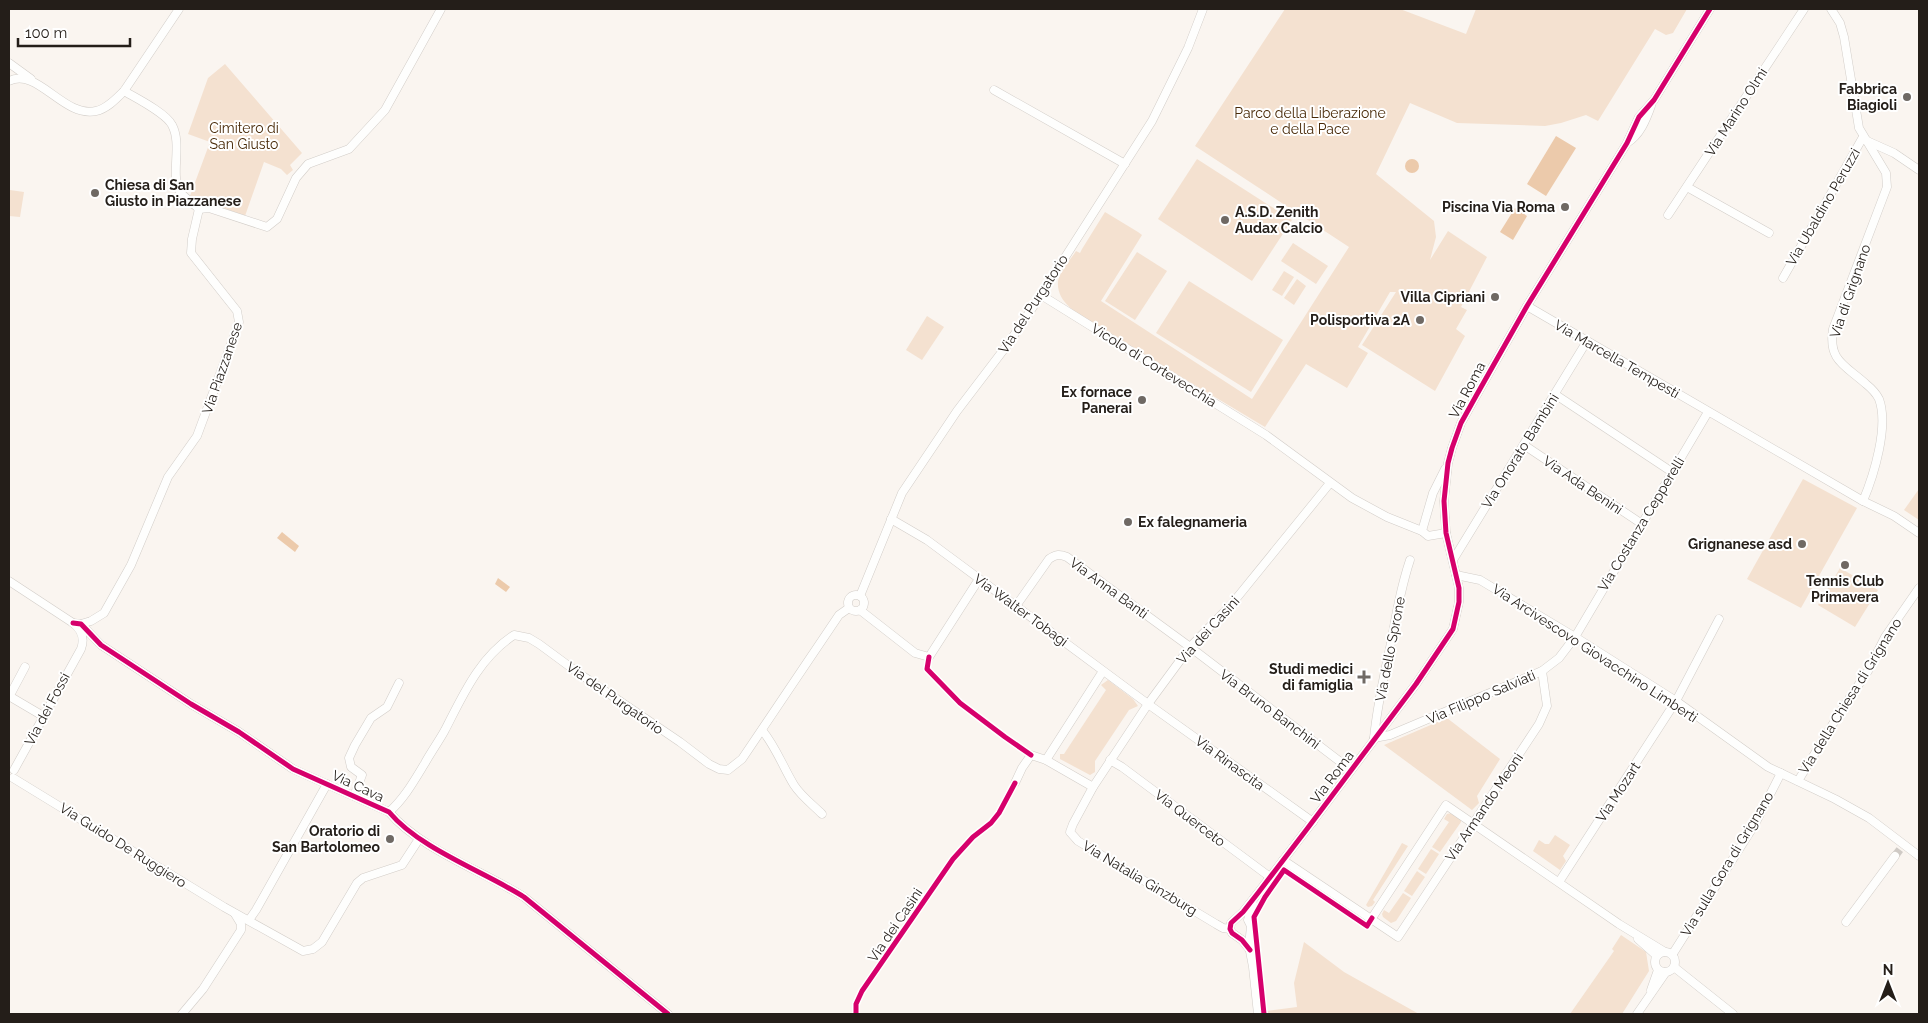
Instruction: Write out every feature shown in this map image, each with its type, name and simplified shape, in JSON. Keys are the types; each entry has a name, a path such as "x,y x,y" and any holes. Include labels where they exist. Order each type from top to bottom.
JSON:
{"street":[{"path":"9,63 66,105 84,112 98,111 113,102 124,91 179,9"},
{"path":"124,91 153,108 172,123 177,140 175,170 180,192 199,209 209,208 266,227 278,219 296,178 308,164 349,149 385,110 441,9"},
{"name":"Via del Purgatorio","path":"860,596 902,493 938,438 1008,344 1041,295 1152,121 1188,48 1203,9"},
{"name":"Via Roma","path":"1422,531 1433,493 1448,463 1461,423 1527,306 1627,143 1635,138 1654,100 1710,9"},
{"name":"Via Marino Olmi","path":"1668,215 1804,9"},
{"name":"Via di Grignano","path":"1831,9 1840,23 1844,37 1859,128 1886,172 1887,187 1833,329 1831,343 1833,354 1871,388 1878,398 1881,411 1881,436 1876,463 1871,483 1863,501"},
{"path":"9,63 12,80 30,80 44,89"},
{"path":"994,90 1124,164"},
{"path":"1864,138 1894,153 1919,170"},
{"name":"Via Ubaldino Peruzzi","path":"1783,278 1864,138"},
{"path":"1687,187 1769,233"},
{"name":"Via Piazzanese","path":"77,624 91,621 104,613 131,565 168,477 196,436 240,322 238,311 191,253 192,238 199,209"},
{"name":"Vicolo di Cortevecchia","path":"1041,295 1266,435 1330,482"},
{"name":"Via Marcella Tempesti","path":"1527,306 1863,501"},
{"name":"Via Onorato Bambini","path":"1453,560 1556,395 1587,341"},
{"path":"1556,395 1672,472"},
{"name":"Via Costanza Cepperelli","path":"1575,637 1708,412"},
{"name":"Via Ada Benini","path":"1524,446 1642,524"},
{"name":"Via Roma","path":"1230,929 1231,923 1258,893 1313,822 1416,684 1454,629 1459,602 1456,575 1446,533 1444,501 1448,463"},
{"path":"1330,482 1352,498 1387,518 1422,531 1428,536 1446,533"},
{"name":"Via dei Casini","path":"1093,787 1148,704 1190,647 1231,606 1330,482"},
{"path":"1863,501 1894,516 1919,533"},
{"name":"Via Walter Tobagi","path":"891,519 927,540 1148,704"},
{"name":"Via Anna Banti","path":"1016,606 1049,559 1054,555 1060,554 1067,557 1190,647"},
{"name":"Via dello Sprone","path":"1374,738 1374,726 1383,679 1404,578 1410,560"},
{"name":"Via Arcivescovo Giovacchino Limberti","path":"1456,575 1480,580 1575,637 1676,702 1768,767 1869,818 1902,846 1919,856"},
{"path":"860,610 915,653 929,657 979,579"},
{"path":"9,581 77,624"},
{"name":"Via della Chiesa di Grignano","path":"1798,781 1842,709 1868,671 1884,637 1919,588"},
{"path":"860,596 864,604 860,610 854,611 848,604 851,597 860,596"},
{"name":"Via del Purgatorio","path":"389,812 397,805 412,785 471,680 485,660 514,635 529,638 539,644 576,672 680,742 708,764 719,769 728,770 736,765 762,730 839,615 850,608"},
{"name":"Via Mozart","path":"1559,882 1676,702 1719,620"},
{"name":"Via Cava","path":"77,624 101,644 191,704 239,732 293,769 389,812 398,824 419,839 524,897 668,1014"},
{"name":"Via dei Fossi","path":"11,773 81,649 83,638 77,624"},
{"name":"Via Filippo Salviati","path":"1374,738 1390,735 1542,671 1559,658 1575,637"},
{"name":"Via Bruno Banchini","path":"1190,647 1351,770"},
{"path":"25,667 9,696 43,716"},
{"path":"1046,760 1104,671"},
{"name":"Via Armando Meoni","path":"1372,918 1398,937 1539,724 1547,706 1542,671"},
{"path":"354,796 362,776 351,767 349,758 371,718 387,707 400,683"},
{"name":"Via Rinascita","path":"1148,704 1313,822"},
{"path":"762,730 772,743 796,788 822,814"},
{"path":"1015,783 1031,755 1046,760 1093,787"},
{"name":"Via Querceto","path":"1110,760 1270,877"},
{"name":"Via Guido De Ruggiero","path":"11,773 234,913 303,951 313,949 322,942 357,883 363,878 402,865 419,839"},
{"name":"Via sulla Gora di Grignano","path":"1669,953 1755,824 1780,773"},
{"path":"249,920 327,784"},
{"name":"Via Natalia Ginzburg","path":"1093,787 1070,832 1078,841 1216,924 1230,929"},
{"path":"1283,860 1372,918 1446,805 1624,927 1669,953 1675,959 1674,967"},
{"path":"1846,922 1895,856"},
{"name":"Via Roma","path":"1258,893 1250,909 1248,920 1251,926 1250,950 1258,1014"},
{"path":"182,1014 203,989 241,930 241,924 234,913"},
{"path":"1238,917 1248,920"},
{"path":"1624,927 1657,956"},
{"path":"1230,929 1250,950"},
{"path":"1239,937 1246,936 1250,932"},
{"path":"1647,998 1658,970 1654,962 1657,956 1669,953"},
{"path":"1638,1014 1666,972 1674,967"},
{"path":"1674,967 1733,1014"},
{"path":"1658,970 1666,972"}],"green space":[{"name":"Parco della Liberazione e della Pace","path":"1285,9 1400,9 1466,34 1476,9 1687,9 1673,33 1666,35 1655,29 1598,121 1586,115 1545,126 1457,123 1410,103 1376,174 1434,221 1436,237 1430,260 1448,231 1487,257 1461,307 1467,310 1456,329 1465,336 1435,391 1362,345 1396,292 1390,292 1358,347 1368,353 1347,388 1306,364 1265,427 1091,323 1064,301 1060,295 1058,281 1063,269 1076,251 1080,253 1105,212 1138,232 1142,235 1101,301 1252,399 1349,247 1195,146"},
{"name":"Cimitero di San Giusto","path":"225,64 302,153 290,165 293,170 287,175 281,169 264,162 245,216 190,196 210,142 188,134 208,78"},
{"name":"A.S.D. Zenith Audax Calcio","path":"1197,159 1292,220 1252,281 1158,219"},
{"path":"10,190 24,192 20,217 9,216"},
{"path":"1293,243 1328,266 1316,284 1281,261"},
{"path":"1137,252 1167,271 1135,320 1105,301"},
{"path":"1284,271 1294,277 1282,296 1272,290"},
{"path":"1297,279 1306,286 1294,305 1284,298"},
{"path":"1189,281 1283,340 1251,392 1156,333"},
{"path":"927,316 944,327 922,360 906,350"},
{"name":"Grignanese asd","path":"1803,479 1857,508 1801,608 1747,579"},
{"path":"1919,489 1919,520 1904,510"},
{"path":"1840,568 1878,590 1855,627 1818,605"},
{"path":"1108,680 1133,699 1138,706 1129,710 1095,761 1095,772 1090,775 1060,759 1060,754 1064,754 1106,690 1101,685"},
{"path":"1447,718 1500,759 1477,796 1479,803 1472,810 1384,745"},
{"path":"1452,813 1461,819 1461,822 1440,852 1432,847 1449,822 1444,819 1447,814"},
{"path":"1555,835 1570,845 1563,856 1566,861 1560,870 1533,851 1539,840 1549,844"},
{"path":"1402,843 1408,846 1373,900 1375,902 1372,906 1368,907 1366,905"},
{"path":"1431,849 1439,854 1426,874 1418,869"},
{"path":"1417,871 1425,877 1412,896 1404,891"},
{"path":"1403,893 1411,898 1396,921 1391,923 1382,914 1384,910 1389,913"},
{"path":"1621,935 1646,952 1649,971 1622,1014 1570,1014 1614,951 1612,949"},
{"path":"1304,942 1344,972 1419,1014 1267,1014 1266,1011 1297,1007 1294,983"}],"shaded area":[{"path":"1556,136 1576,148 1546,196 1527,184"},
{"path":"1412,159 1417,161 1419,166 1417,171 1412,173 1407,171 1405,166 1407,161"},
{"path":"1515,208 1527,216 1513,240 1500,232"},
{"path":"282,532 299,546 295,552 277,538"},
{"path":"498,578 510,587 506,592 495,584"}],"tunnel":[{"path":"1895,856 1901,848"}],"cycle path":[{"path":"1250,950 1242,940 1232,933 1230,929 1231,923 1243,912 1307,829 1416,684 1453,629 1459,602 1459,588 1446,533 1444,501 1448,463 1461,423 1527,306 1627,143 1639,117 1654,100 1710,9"},
{"path":"73,623 81,624 101,645 191,704 239,732 293,769 389,812 417,837 453,859 524,897 668,1014"},
{"path":"929,657 927,669 960,703 1031,755"},
{"path":"856,1014 856,1004 862,991 953,859 973,837 991,823 999,813 1015,783"},
{"path":"1264,1014 1254,917 1284,870 1367,926 1372,918"}],"place":[{"name":"Fabbrica Biagioli","path":"1907,97"},
{"name":"Chiesa di San Giusto in Piazzanese","path":"95,193"},
{"name":"Piscina Via Roma","path":"1565,207"},
{"name":"A.S.D. Zenith Audax Calcio","path":"1225,220"},
{"name":"Villa Cipriani","path":"1495,297"},
{"name":"Polisportiva 2A","path":"1420,320"},
{"name":"Ex fornace Panerai","path":"1142,400"},
{"name":"Ex falegnameria","path":"1128,522"},
{"name":"Grignanese asd","path":"1802,544"},
{"name":"Tennis Club Primavera","path":"1845,565"},
{"name":"Studi medici di famiglia","path":"1364,677"},
{"name":"Oratorio di San Bartolomeo","path":"390,839"}]}
